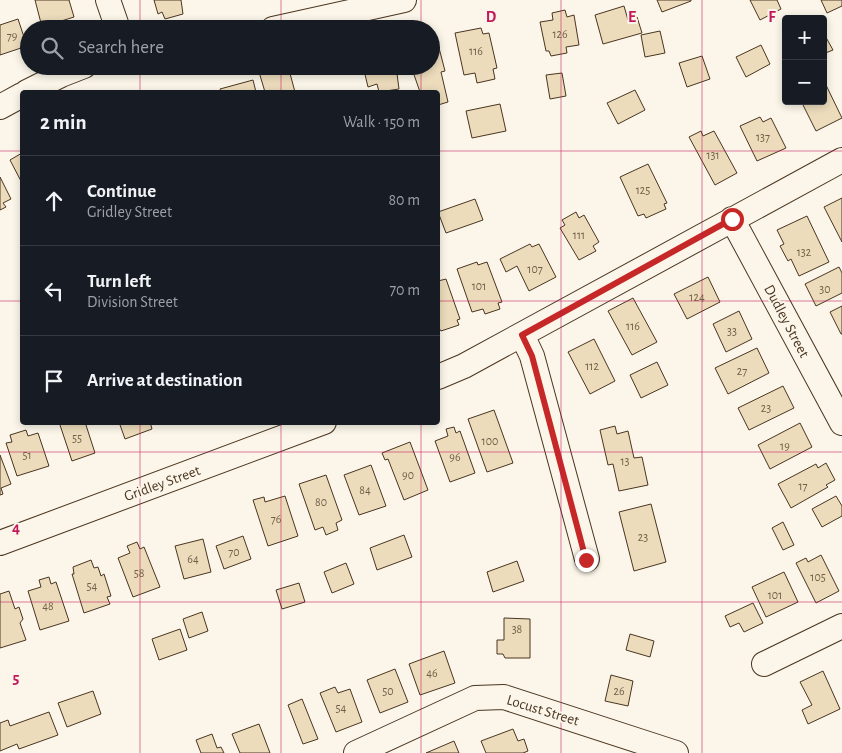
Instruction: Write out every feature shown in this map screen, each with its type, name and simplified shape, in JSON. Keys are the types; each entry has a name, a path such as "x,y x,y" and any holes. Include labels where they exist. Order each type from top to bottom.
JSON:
{"street":[{"path":"108,0 115,20"},
{"path":"304,20 360,4 404,0"},
{"path":"31,90 61,75"},
{"path":"0,107 20,96"},
{"path":"440,375 464,366 522,335 842,160"},
{"name":"Dudley Street","path":"732,219 842,422"},
{"path":"522,335 532,356 586,560"},
{"name":"Gridley Street","path":"0,543 316,425"},
{"path":"764,664 842,626"},
{"name":"Locust Street","path":"356,753 475,698 504,697 676,753"}],"building":[{"path":"35,0 69,0 74,17 64,20 40,20"},
{"path":"154,0 181,0 183,14 165,19 162,12 158,14"},
{"path":"657,0 691,0 691,1 662,12"},
{"path":"750,0 777,0 781,9 760,20"},
{"path":"821,0 842,0 842,6 827,13"},
{"path":"624,6 628,20 637,17 642,33 603,44 595,15"},
{"path":"565,10 567,17 574,15 579,45 566,47 567,53 551,56 549,51 546,51 540,22 553,20 552,13"},
{"path":"18,19 20,25 20,48 0,55 0,25"},
{"path":"481,28 483,34 489,33 497,68 493,69 495,79 477,83 475,73 464,75 455,33"},
{"path":"660,31 665,53 645,57 641,35"},
{"path":"827,39 833,50 827,52"},
{"path":"761,45 770,64 746,77 736,57"},
{"path":"440,52 445,71 441,72 448,102 440,104 440,90 419,90 414,75 440,75"},
{"path":"702,56 710,79 687,87 679,63"},
{"path":"562,73 566,96 550,99 546,75"},
{"path":"260,75 290,75 294,90 264,90"},
{"path":"365,75 397,75 399,89 378,90 377,84 368,87"},
{"path":"253,80 256,90 220,90"},
{"path":"827,87 842,118 816,131 803,105 827,105"},
{"path":"635,90 645,110 618,124 607,103"},
{"path":"500,104 506,131 472,138 466,111"},
{"path":"760,117 763,122 771,118 786,148 757,161 740,126"},
{"path":"701,131 703,136 714,131 737,173 715,185 689,137"},
{"path":"20,154 20,179 10,160"},
{"path":"648,164 667,203 664,204 666,209 646,218 644,214 638,216 620,177"},
{"path":"0,177 11,199 3,203 6,207 0,210"},
{"path":"842,198 842,242 824,207"},
{"path":"475,199 483,220 446,233 440,217 440,211"},
{"path":"576,212 579,218 584,215 599,242 593,246 596,251 579,260 560,228 565,225 562,220"},
{"path":"807,216 829,262 799,276 791,259 788,261 780,246 784,244 777,230"},
{"path":"530,244 532,247 539,244 556,277 529,291 517,266 506,272 500,259"},
{"path":"477,262 478,265 487,262 502,302 498,303 500,309 485,314 483,309 472,312 457,269"},
{"path":"839,267 842,273 842,293 816,306 805,284"},
{"path":"708,277 720,302 687,319 674,294"},
{"path":"446,279 460,319 457,320 459,325 441,331 440,330 440,280"},
{"path":"633,298 657,342 632,355 608,311"},
{"path":"842,306 842,334 841,334 830,312"},
{"path":"739,311 752,339 726,352 713,324"},
{"path":"594,339 615,381 590,394 568,352"},
{"path":"757,348 769,373 728,394 715,368"},
{"path":"657,362 668,385 641,398 630,375"},
{"path":"783,386 794,408 749,430 738,408"},
{"path":"494,410 513,463 487,472 468,419"},
{"path":"800,423 812,447 770,469 758,445"},
{"path":"60,425 86,425 95,453 72,461"},
{"path":"120,425 151,425 152,429 125,439"},
{"path":"615,426 617,434 628,431 634,458 642,457 648,485 619,491 613,464 608,465 600,430"},
{"path":"454,427 456,433 460,431 475,473 450,482 435,441 448,436 446,429"},
{"path":"26,430 28,436 38,433 49,466 17,476 6,443 12,442 10,435"},
{"path":"410,442 428,490 404,500 388,459 385,460 382,453"},
{"path":"0,455 11,484 1,488 3,494 0,495"},
{"path":"826,463 835,480 826,485 828,487 791,508 778,484 816,464 818,468"},
{"path":"371,465 386,506 359,515 344,475"},
{"path":"326,475 342,520 336,523 338,530 326,535 323,527 315,530 299,484"},
{"path":"285,496 298,536 268,546 253,500 264,497 265,502"},
{"path":"836,496 842,506 842,516 822,527 812,509"},
{"path":"651,504 666,562 634,571 619,512"},
{"path":"783,522 794,545 783,550 772,528"},
{"path":"404,535 412,557 377,570 370,548"},
{"path":"243,536 251,559 224,569 216,546"},
{"path":"203,539 211,572 184,579 175,546"},
{"path":"137,542 140,549 144,547 160,587 133,597 118,558 130,553 127,546"},
{"path":"821,555 839,591 816,603 796,563 806,558 808,562"},
{"path":"91,560 94,568 98,567 101,576 104,574 111,596 107,597 110,604 84,613 72,574 74,574 73,567"},
{"path":"517,561 524,581 493,592 487,572"},
{"path":"346,563 354,584 332,593 324,572"},
{"path":"784,572 798,602 766,617 752,587"},
{"path":"49,577 51,584 56,582 69,621 40,630 28,591 41,587 39,580"},
{"path":"299,583 305,602 282,609 276,590"},
{"path":"9,591 15,609 19,607 23,619 20,623 26,640 0,648 0,594"},
{"path":"753,603 763,623 744,632 739,623 730,627 725,616"},
{"path":"202,612 208,631 189,638 183,619"},
{"path":"504,618 530,619 530,658 505,658 503,654 497,654 497,640 504,640"},
{"path":"180,629 187,650 159,660 152,639"},
{"path":"630,634 654,641 650,657 626,650"},
{"path":"444,651 455,683 420,695 409,664"},
{"path":"395,669 408,702 380,713 367,680"},
{"path":"823,671 840,709 808,724 802,710 812,705 800,682"},
{"path":"611,675 633,681 628,706 605,701"},
{"path":"335,687 338,693 350,689 362,722 336,732 320,693"},
{"path":"93,691 101,714 67,727 58,703"},
{"path":"302,699 318,739 303,744 288,705"},
{"path":"49,712 58,735 19,749 17,744 0,751 0,723 8,720 10,726"},
{"path":"259,724 270,753 240,753 232,734"},
{"path":"513,729 518,741 524,739 528,751 523,753 486,753 481,741"},
{"path":"212,734 217,748 221,747 224,753 201,753 196,740"},
{"path":"454,741 459,753 426,753"}],"route":[{"path":"586,560 532,356 522,335 732,219"}]}
